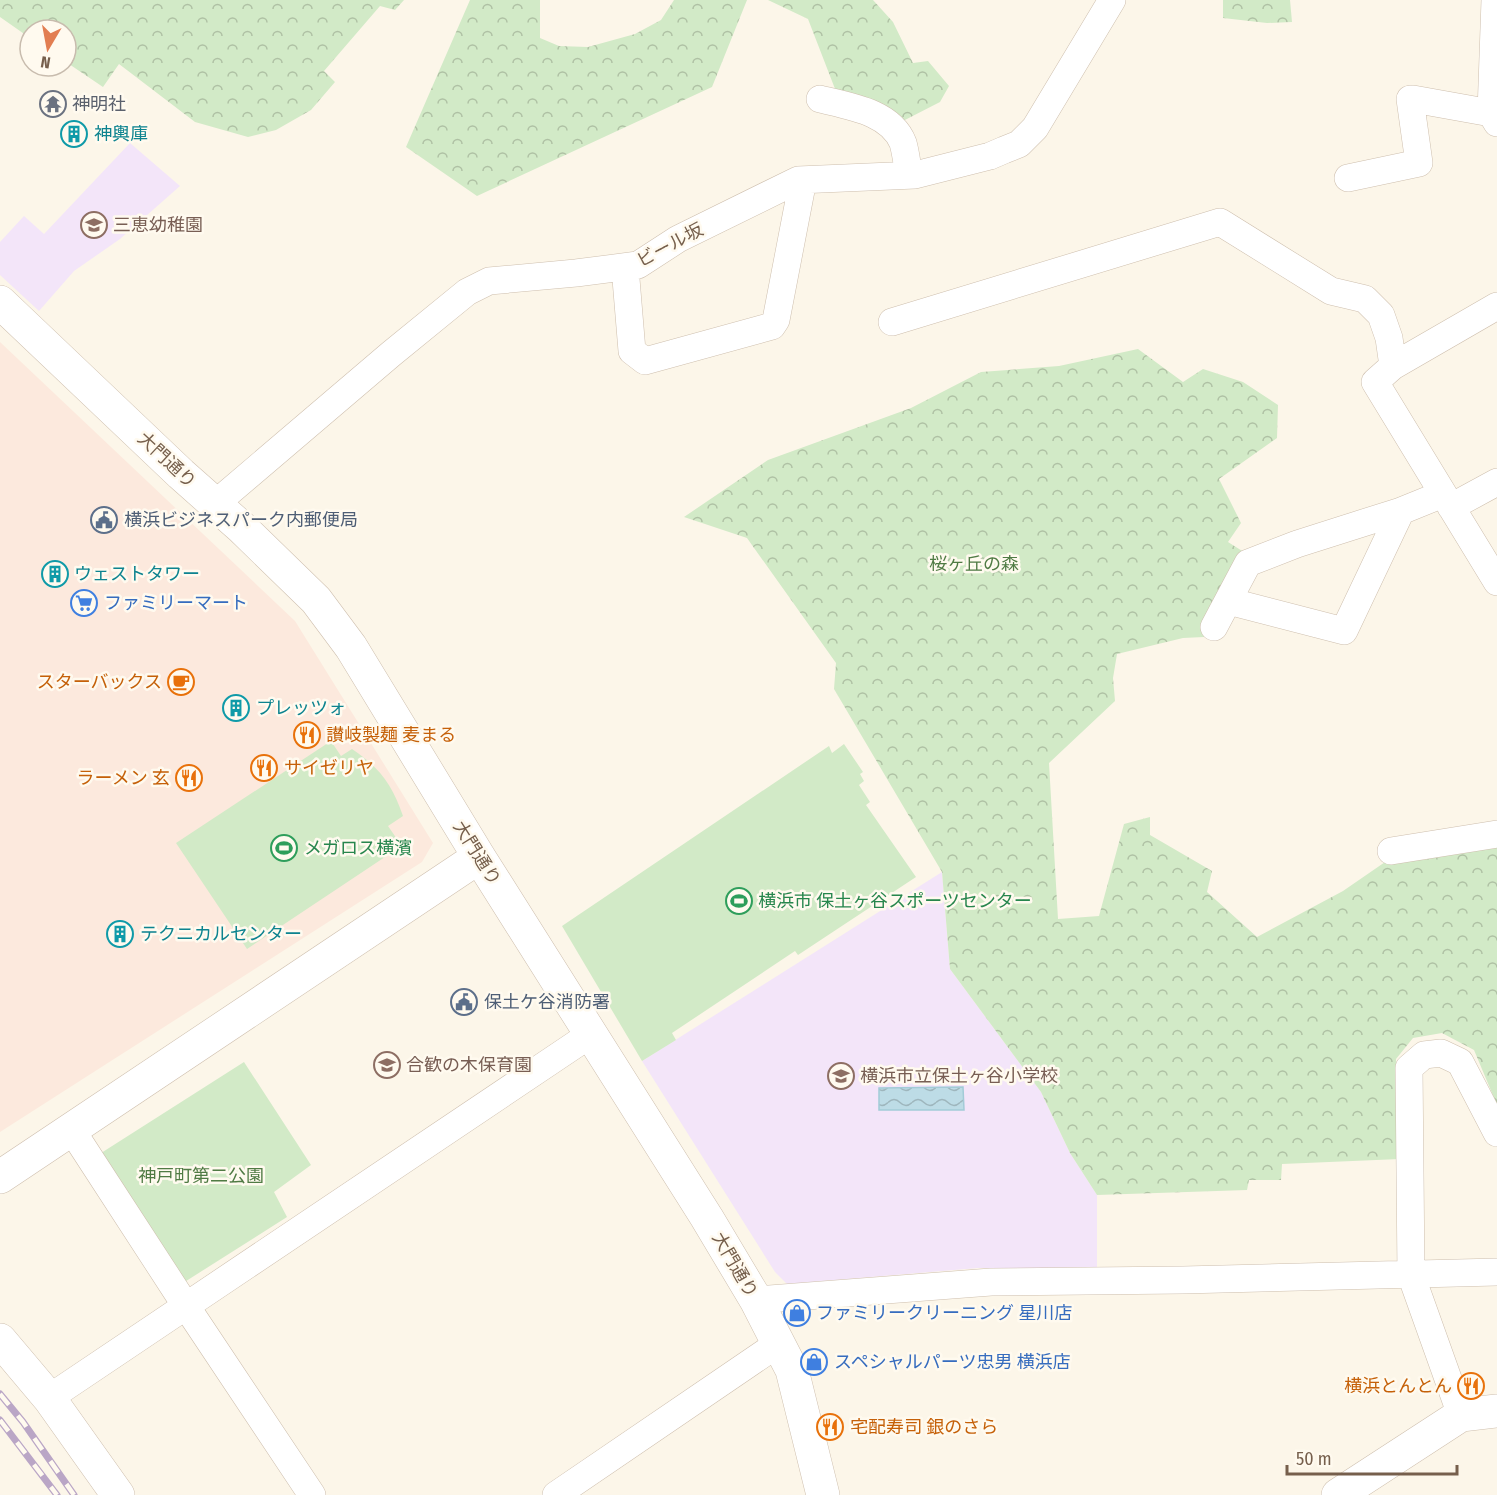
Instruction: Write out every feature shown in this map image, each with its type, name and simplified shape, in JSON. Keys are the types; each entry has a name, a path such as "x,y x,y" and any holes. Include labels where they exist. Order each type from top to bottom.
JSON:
{"street":[{"name":"ビール坂","path":"215,504 467,292 489,281 638,265 678,239 798,180 909,175 990,156 1018,144 1035,128 1112,0"},
{"path":"1367,182 1419,164 1412,99 1494,118 1495,0"},
{"path":"820,99 862,110 890,124 903,142 909,175"},
{"path":"625,267 632,351 645,361 772,326 782,320 802,180"},
{"path":"892,321 1220,222 1331,291 1365,298 1381,315 1389,338 1393,366"},
{"name":"大門通り","path":"0,302 316,600 351,646 479,857 708,1218 756,1300 792,1370 823,1495"},
{"path":"1497,306 1393,366 1375,382 1497,582"},
{"path":"1214,627 1248,563 1297,544 1401,511 1447,501 1497,482"},
{"path":"1228,601 1344,631 1401,511"},
{"path":"1391,851 1497,834"},
{"path":"0,1177 479,857"},
{"path":"49,1398 591,1034"},
{"path":"1461,1415 1411,1275 1409,1068 1424,1056 1441,1053 1460,1062 1497,1133"},
{"path":"71,1129 312,1495"},
{"path":"756,1300 991,1282 1497,1272"},
{"path":"0,1340 49,1398 118,1495"},
{"path":"556,1495 779,1343"},
{"path":"1338,1495 1461,1415 1497,1411"}],"shaded area":[{"name":"三恵幼稚園","path":"130,143 180,186 120,239 74,271 39,311 0,275 0,242 24,216 44,234"},
{"path":"0,342 295,621 433,843 422,862 0,1132"},
{"name":"横浜市立保土ヶ谷小学校","path":"942,872 950,969 1041,1092 1070,1153 1097,1195 1097,1268 978,1268 787,1284 775,1272 642,1061"}],"green space":[{"path":"0,0 404,0 395,10 380,6 324,71 335,82 311,110 276,130 248,137 195,122 119,64 103,87 78,70 78,18 18,18 18,30 0,17"},
{"path":"470,0 540,0 540,38 559,46 588,47 635,34 661,20 674,0 747,0 712,87 477,196 406,147"},
{"path":"768,0 873,0 893,22 913,63 928,61 949,86 940,102 901,122 837,94 808,19"},
{"path":"1223,0 1290,0 1292,22 1267,23 1223,18"},
{"name":"桜ヶ丘の森","path":"1138,349 1183,382 1203,369 1243,382 1278,405 1277,438 1219,479 1241,523 1228,542 1247,554 1204,637 1183,638 1117,654 1113,678 1115,701 1049,763 1058,919 1099,916 1124,824 1150,817 1150,835 1212,871 1207,892 1257,937 1343,891 1388,860 1497,843 1497,1105 1474,1050 1442,1033 1413,1038 1396,1059 1400,1159 1282,1164 1281,1180 1249,1180 1247,1190 1097,1195 1070,1153 1041,1092 950,969 942,872 834,689 836,663 747,538 684,517 768,460 911,408 981,372 1059,366"},
{"name":"メガロス横濱","path":"331,741 341,756 352,749 378,770 384,778 403,816 388,826 399,842 382,853 385,857 247,949 176,843"},
{"name":"横浜市 保土ヶ谷スポーツセンター","path":"844,744 863,772 860,774 864,781 859,785 870,802 866,805 916,877 798,955 795,951 672,1033 676,1040 642,1061 562,926 829,746 832,753"},
{"name":"神戸町第二公園","path":"244,1062 311,1165 274,1192 287,1217 183,1283 98,1155"}],"water":[{"path":"963,1087 964,1110 879,1110 879,1088"}],"railway":[{"path":"0,1394 23,1422 74,1495"},
{"path":"0,1420 57,1495"}],"place":[{"name":"神明社","path":"53,104"},
{"name":"神輿庫","path":"74,134"},
{"name":"三恵幼稚園","path":"94,225"},
{"name":"横浜ビジネスパーク内郵便局","path":"104,520"},
{"name":"ウェストタワー","path":"55,574"},
{"name":"ファミリーマート","path":"84,603"},
{"name":"スターバックス","path":"181,682"},
{"name":"プレッツォ","path":"236,708"},
{"name":"讃岐製麺 麦まる","path":"307,735"},
{"name":"サイゼリヤ","path":"264,768"},
{"name":"ラーメン 玄","path":"189,778"},
{"name":"メガロス横濱","path":"284,848"},
{"name":"横浜市 保土ヶ谷スポーツセンター","path":"739,901"},
{"name":"テクニカルセンター","path":"120,934"},
{"name":"保土ケ谷消防署","path":"464,1002"},
{"name":"合歓の木保育園","path":"387,1065"},
{"name":"横浜市立保土ヶ谷小学校","path":"841,1076"},
{"name":"ファミリークリーニング 星川店","path":"797,1313"},
{"name":"スペシャルパーツ忠男 横浜店","path":"814,1362"},
{"name":"横浜とんとん","path":"1471,1386"},
{"name":"宅配寿司 銀のさら","path":"830,1427"}]}
